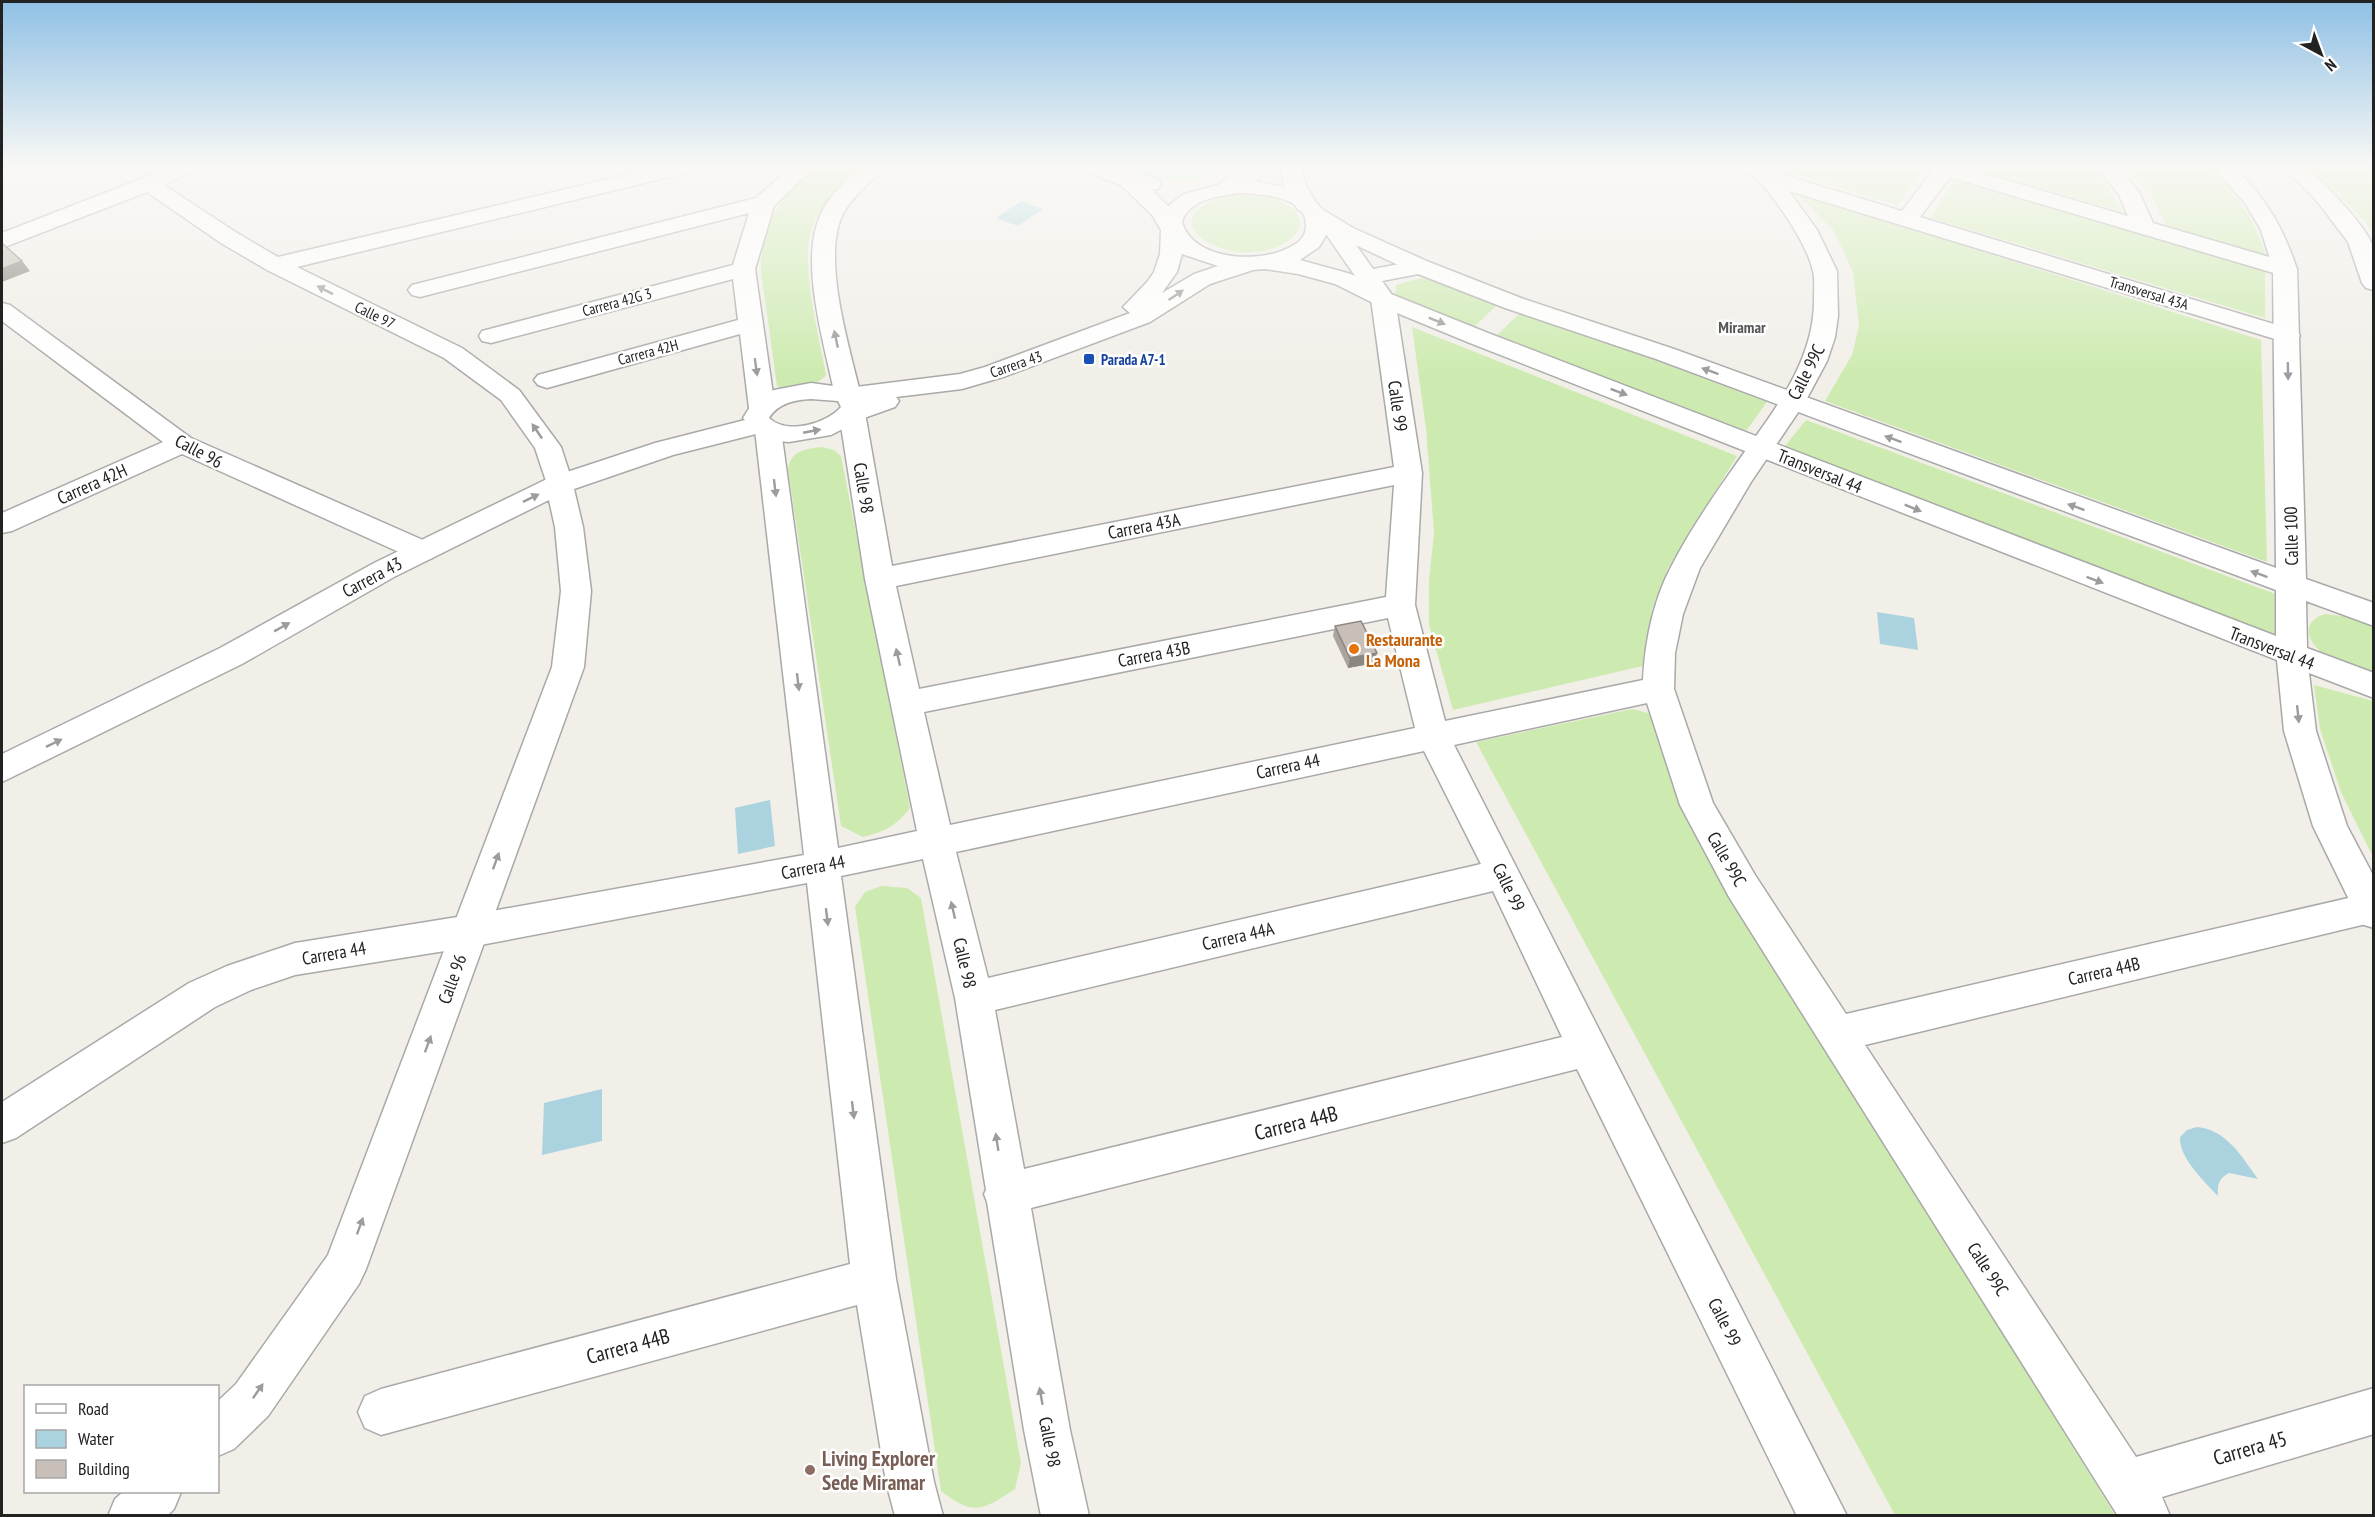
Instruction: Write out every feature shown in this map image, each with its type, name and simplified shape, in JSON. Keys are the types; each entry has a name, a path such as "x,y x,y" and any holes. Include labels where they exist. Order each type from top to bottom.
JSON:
{"street":[{"name":"Calle 97","path":"226,235 275,265 453,353 510,395 548,447 556,475"},
{"path":"275,265 402,235"},
{"path":"420,290 638,235"},
{"path":"752,235 743,268 874,1279 910,1482 919,1515"},
{"name":"Calle 98","path":"824,235 821,267 850,405 880,579 936,840 974,998 1005,1194 1047,1430 1065,1515"},
{"name":"Carrera 43","path":"1105,329 1143,301 1158,284 1171,256 1172,235"},
{"path":"1175,235 1180,242 1195,252 1216,260 1260,262"},
{"name":"Carrera 43","path":"2,769 231,656 414,547 556,475 664,449 762,419 782,433 813,431 828,427 850,405 994,372 1141,317 1202,279 1299,252 1316,235"},
{"name":"Calle 99","path":"1333,235 1375,288 1408,473 1400,606 1433,736 1503,874 1587,1049 1823,1515"},
{"path":"1358,235 1421,267 2373,615"},
{"name":"Calle 99C","path":"1808,235 1825,271 1826,316 1823,337 1815,361 1792,402 1685,568 1668,614 1660,653 1658,689 1696,805 1742,886 2136,1500"},
{"name":"Transversal 43A","path":"1956,235 2288,336"},
{"path":"2170,235 2284,269"},
{"name":"Calle 100","path":"2273,235 2284,269 2288,336 2292,656 2300,731 2330,826 2372,910"},
{"path":"2354,235 2359,241 2373,283"},
{"name":"Transversal 44","path":"1260,262 1300,267 1375,288 1762,447 2373,686"},
{"path":"1375,288 1421,267"},
{"name":"Carrera 42G 3","path":"491,336 743,268"},
{"name":"Calle 96","path":"2,309 182,444 236,470 414,547"},
{"name":"Carrera 42H","path":"546,380 750,324"},
{"path":"762,419 781,397 804,392 827,391 850,405"},
{"name":"Carrera 42H","path":"2,524 182,444"},
{"name":"Carrera 43A","path":"880,579 1408,473"},
{"name":"Calle 96","path":"219,1432 252,1400 344,1269 568,667 576,591 569,527 556,475"},
{"name":"Carrera 43B","path":"908,703 1400,606"},
{"name":"Carrera 44","path":"2,1124 202,995 240,978 295,959 470,931 821,866 1658,689"},
{"name":"Carrera 44A","path":"974,998 1503,874"},
{"name":"Carrera 44B","path":"1838,1034 2372,910"},
{"name":"Carrera 44B","path":"1005,1194 1587,1049"},
{"name":"Carrera 44B","path":"381,1412 874,1279"},
{"name":"Carrera 45","path":"2136,1500 2373,1411"},
{"path":"132,1515 155,1493"}],"green space":[{"path":"766,235 810,235 809,277 826,375 810,386 789,389 777,386 762,278 763,245"},
{"path":"1198,235 1294,235 1288,241 1271,249 1250,252 1229,250 1211,244"},
{"path":"1836,235 1930,235 2261,340 2267,562 1825,401 1852,355 1859,326 1853,272"},
{"path":"1987,235 2143,235 2265,271 2265,318"},
{"path":"2192,235 2258,235 2266,256"},
{"path":"1421,278 1436,279 1498,304 1470,331 1395,296 1396,285"},
{"path":"1522,311 1767,402 1744,434 1495,337"},
{"path":"1412,327 1737,456 1668,568 1652,609 1647,665 1453,710 1429,625 1429,581 1434,533 1426,429"},
{"path":"1806,420 2278,595 2277,638 1784,447"},
{"path":"822,447 834,450 841,456 910,808 889,827 863,837 841,826 788,469 796,454"},
{"path":"2325,614 2352,617 2373,626 2373,673 2333,660 2314,644 2310,637 2310,624"},
{"path":"2314,685 2373,701 2373,857 2341,792 2320,729"},
{"path":"1632,709 1652,714 1845,1079 2115,1515 1895,1515 1476,742"},
{"path":"881,886 907,888 921,898 1021,1463 1015,1489 995,1502 978,1508 962,1505 941,1491 855,907 865,892"}],"water":[{"path":"1877,612 1914,618 1918,650 1880,644"},
{"path":"770,800 775,846 738,854 735,808"},
{"path":"602,1089 602,1141 542,1155 544,1103"},
{"path":"2197,1127 2217,1133 2225,1139 2239,1153 2258,1179 2229,1173 2219,1182 2218,1196 2193,1169 2181,1145 2180,1137 2187,1130"}],"building":[{"path":"3,244 22,261 2,269"},
{"path":"1361,621 1377,653 1350,658 1335,626"}],"place":[{"name":"Parada A7-1","path":"1089,359"},
{"name":"Restaurante La Mona","path":"1354,649"},
{"name":"Living Explorer Sede Miramar","path":"810,1470"}],"district":[{"name":"Miramar","path":"1742,327"}]}
